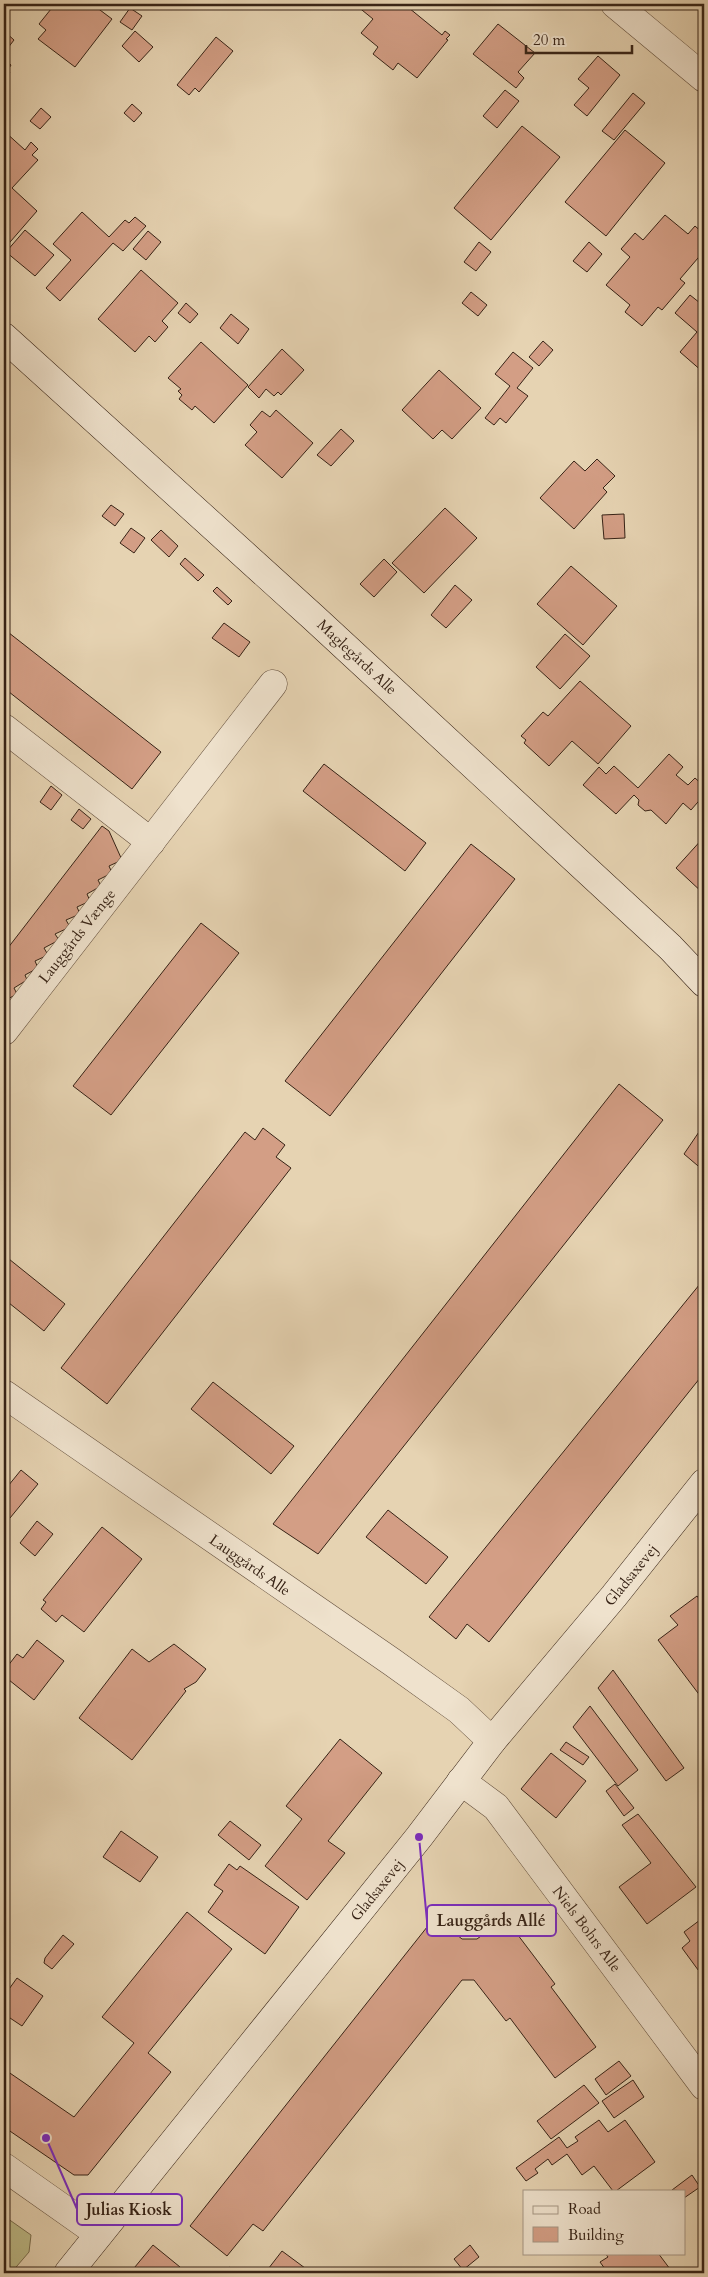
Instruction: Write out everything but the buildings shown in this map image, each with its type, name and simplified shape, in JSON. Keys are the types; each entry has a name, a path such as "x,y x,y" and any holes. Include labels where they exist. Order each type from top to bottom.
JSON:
{"street":[{"path":"614,4 704,78"},
{"name":"Maglegårds Alle","path":"4,337 313,616 670,947 704,983"},
{"name":"Lauggårds Vænge","path":"4,1031 273,684"},
{"path":"4,728 151,842"},
{"name":"Lauggårds Alle","path":"4,1394 414,1678 459,1710 492,1741"},
{"name":"Gladsaxevej","path":"68,2273 419,1837 492,1741 614,1596 704,1483"},
{"name":"Niels Bohrs Alle","path":"461,1781 496,1807 704,2086"},
{"path":"4,2167 99,2234"}],"shaded area":[{"path":"4,2216 31,2235 29,2252 11,2273 4,2273"}],"place":[{"name":"Lauggårds Allé","path":"419,1837"},
{"name":"Julias Kiosk","path":"46,2138"}]}
